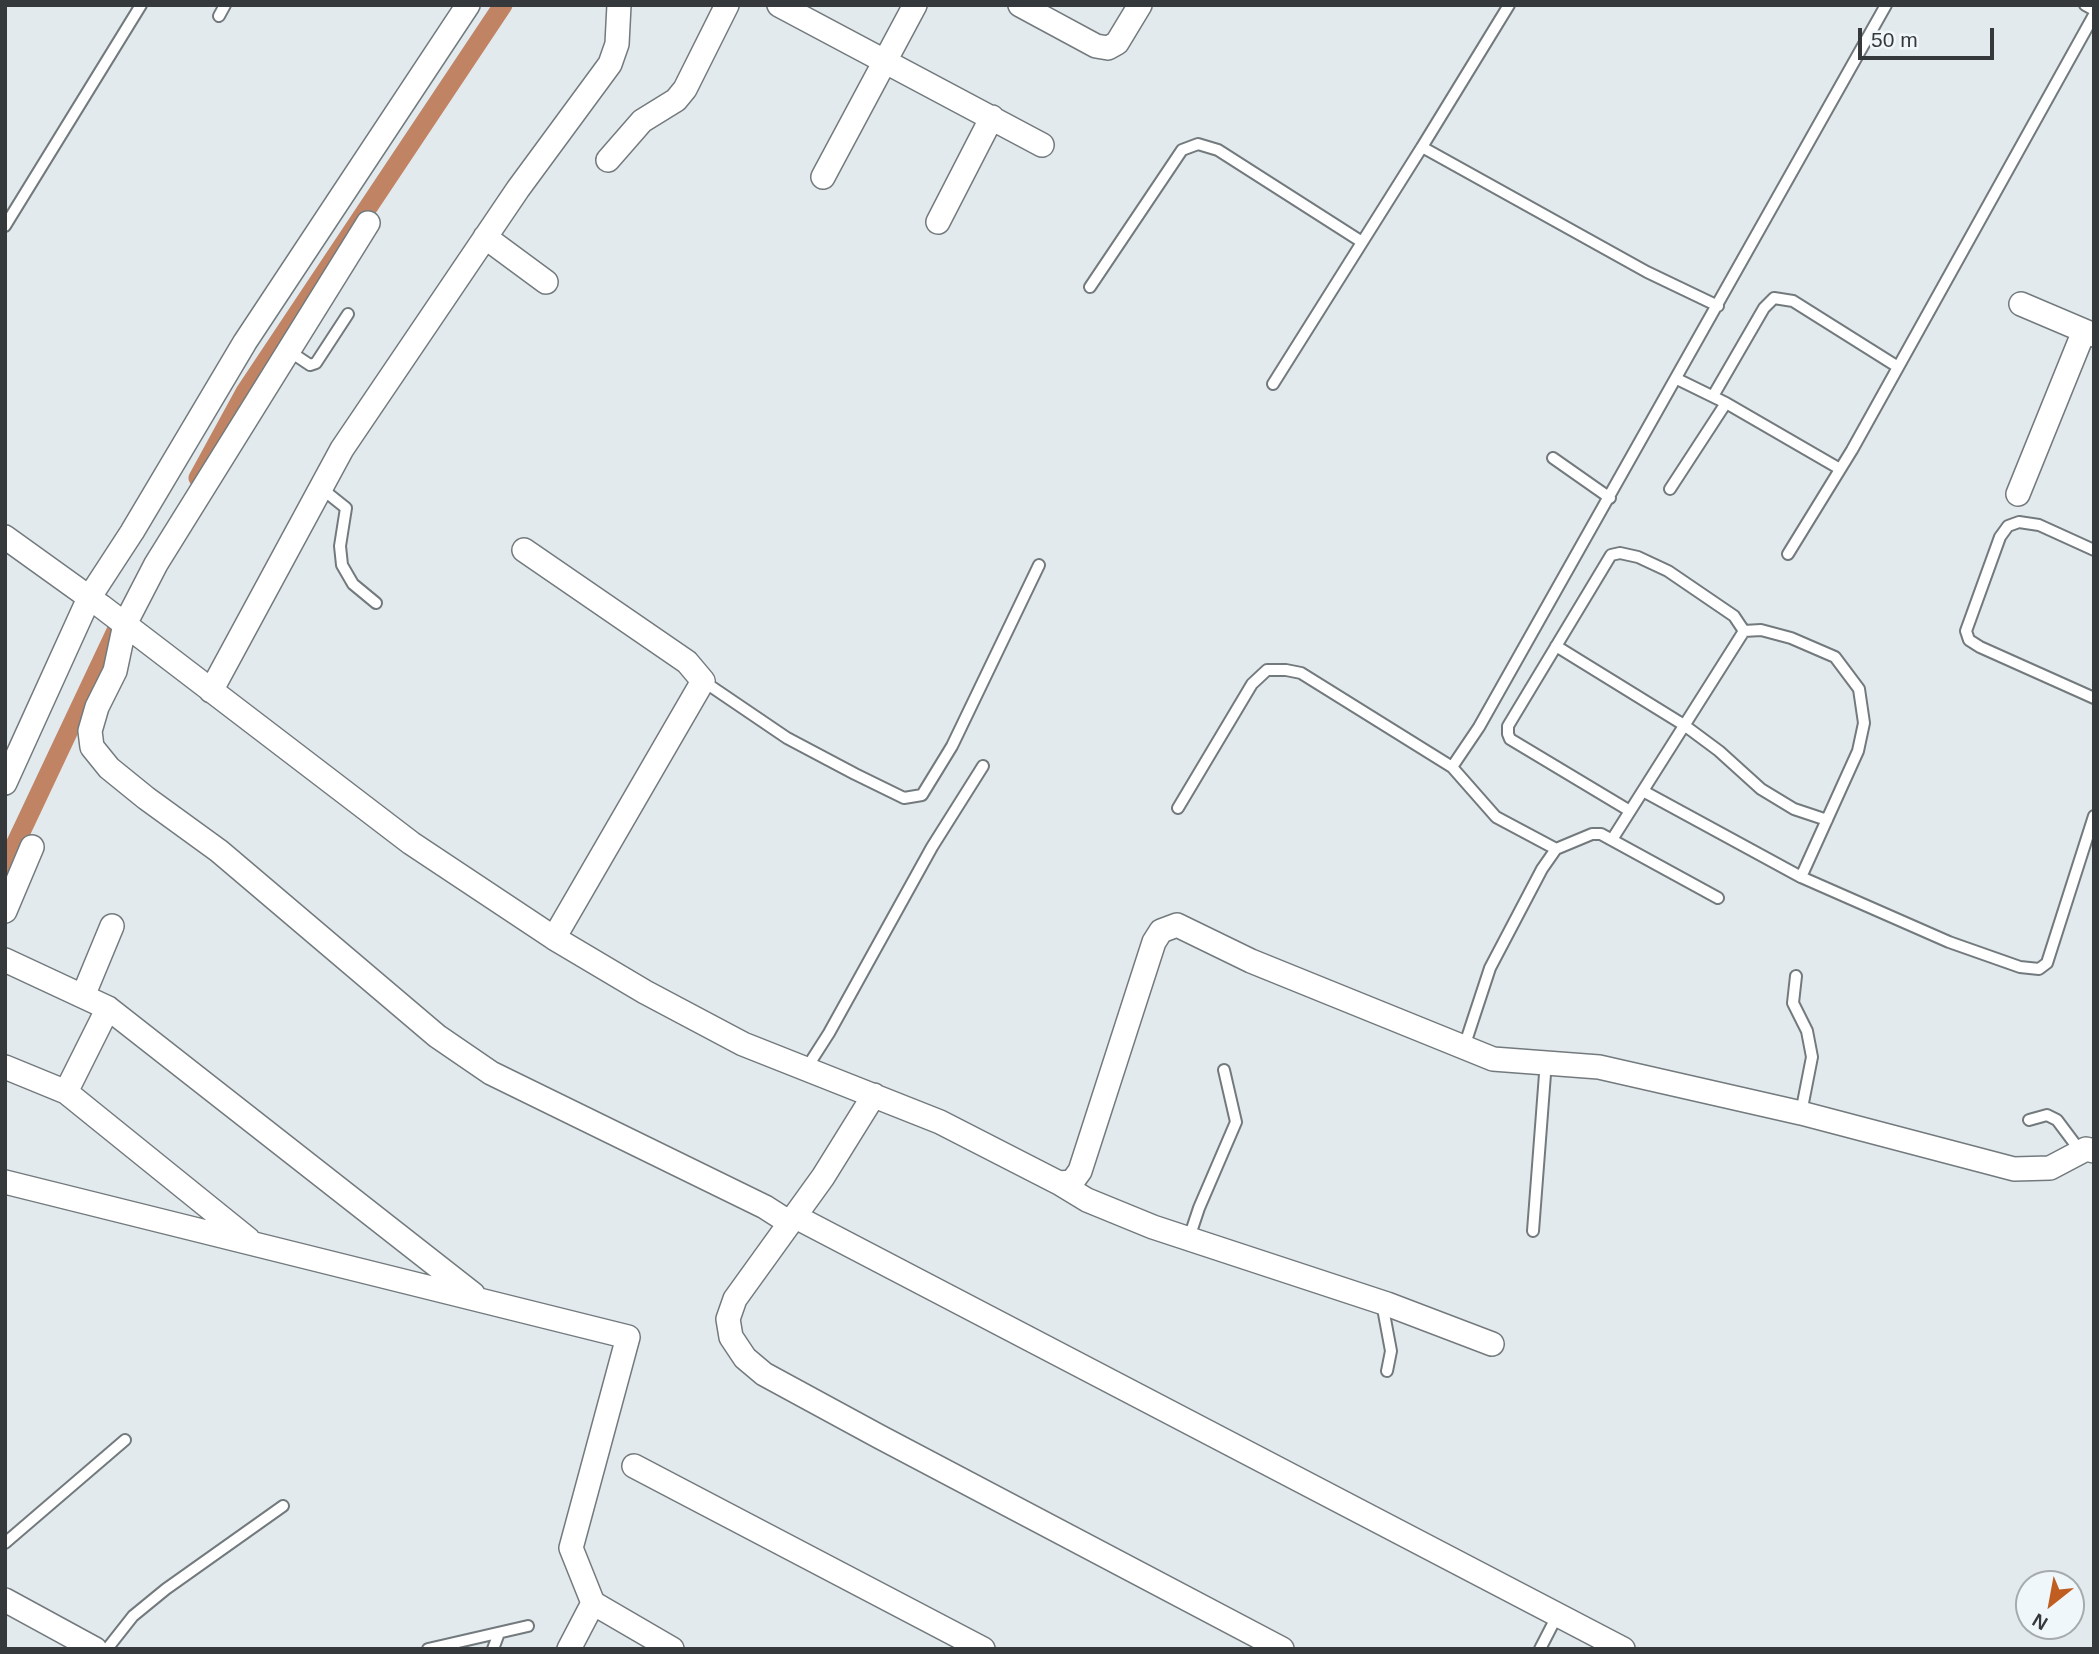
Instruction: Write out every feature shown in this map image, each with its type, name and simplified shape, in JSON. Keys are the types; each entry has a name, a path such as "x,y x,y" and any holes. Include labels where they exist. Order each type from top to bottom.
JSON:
{"street":[{"path":"5,783 132,532 245,342 468,5"},
{"path":"211,691 321,488 394,369 610,64 617,44 619,5"},
{"path":"608,160 636,127 676,100 685,89 727,5"},
{"path":"779,5 1042,145"},
{"path":"823,177 915,5"},
{"path":"1020,5 1096,46 1108,48 1117,43 1140,5"},
{"path":"938,222 992,117"},
{"path":"368,223 156,564 123,623 116,671 97,707 90,731 92,747 109,768 219,851 437,1035 491,1073 792,1220 1558,1614 1612,1646"},
{"path":"485,237 546,282"},
{"path":"2018,494 2089,333 2021,304"},
{"path":"5,537 123,623 411,844 554,937 645,992 743,1044 940,1122 1087,1200 1492,1344"},
{"path":"524,550 687,662 703,681 554,937"},
{"path":"5,911 33,847"},
{"path":"1059,1183 1072,1182 1080,1171 1153,942 1161,931 1177,925 1251,961 1493,1059 1599,1067 1801,1113 2014,1169 2050,1168 2087,1151"},
{"path":"83,996 111,926"},
{"path":"5,960 108,1008 481,1300"},
{"path":"66,1092 108,1008"},
{"path":"5,1067 66,1092 253,1243"},
{"path":"874,1096 848,1140 735,1300 728,1319 731,1337 754,1366 880,1437 1282,1649"},
{"path":"5,1182 628,1337 571,1548 593,1603 672,1649"},
{"path":"634,1466 983,1649"},
{"path":"5,1601 103,1648"},
{"path":"569,1649 593,1603"}],"lane":[{"path":"5,226 141,5"},
{"path":"219,16 225,5"},
{"path":"1273,384 1509,5"},
{"path":"1452,767 1479,727 1610,498 1886,5"},
{"path":"1788,554 1898,367 2094,13 2085,5"},
{"path":"1090,287 1182,150 1198,144 1218,150 1363,243"},
{"path":"1422,147 1647,272 1718,306"},
{"path":"1713,396 1764,308 1774,298 1793,301 1898,367"},
{"path":"289,351 310,365 316,363 348,314"},
{"path":"1677,379 1726,403 1840,469"},
{"path":"1670,489 1726,403"},
{"path":"1553,458 1610,498"},
{"path":"321,488 346,508 340,547 342,565 353,584 376,603"},
{"path":"2094,550 2039,525 2019,522 2008,526 2000,537 1966,631 1969,640 1980,647 2094,698"},
{"path":"1630,811 1510,739 1508,726 1611,555 1620,553 1668,571 1734,616 1744,631"},
{"path":"703,681 787,738 855,774 904,798 922,795 952,746 1039,565"},
{"path":"1744,631 1761,630 1791,638 1835,657 1859,689 1864,723 1858,751 1801,877"},
{"path":"1612,838 1744,631"},
{"path":"1556,646 1684,725 1719,751 1761,789 1794,808 1827,821"},
{"path":"1178,808 1252,684 1267,670 1301,673 1452,767 1496,817 1556,849"},
{"path":"806,1069 830,1033 932,847 983,766"},
{"path":"1643,791 1801,877 1950,942 2020,967 2039,970 2047,963 2094,816"},
{"path":"1464,1047 1490,968 1535,882 1556,849 1592,834 1612,838 1718,898"},
{"path":"1796,976 1793,1003 1807,1031 1812,1057 1801,1113"},
{"path":"1533,1231 1546,1061"},
{"path":"1189,1238 1236,1122 1224,1070"},
{"path":"2029,1120 2047,1115 2057,1119 2087,1151"},
{"path":"1382,1303 1391,1351 1387,1371"},
{"path":"5,1543 125,1440"},
{"path":"103,1648 118,1631 166,1589 283,1506"},
{"path":"1540,1649 1558,1614"},
{"path":"428,1649 528,1626"},
{"path":"493,1649 499,1633"}],"waterway":[{"path":"198,478 245,392 503,5"},
{"path":"5,866 122,618"}]}
